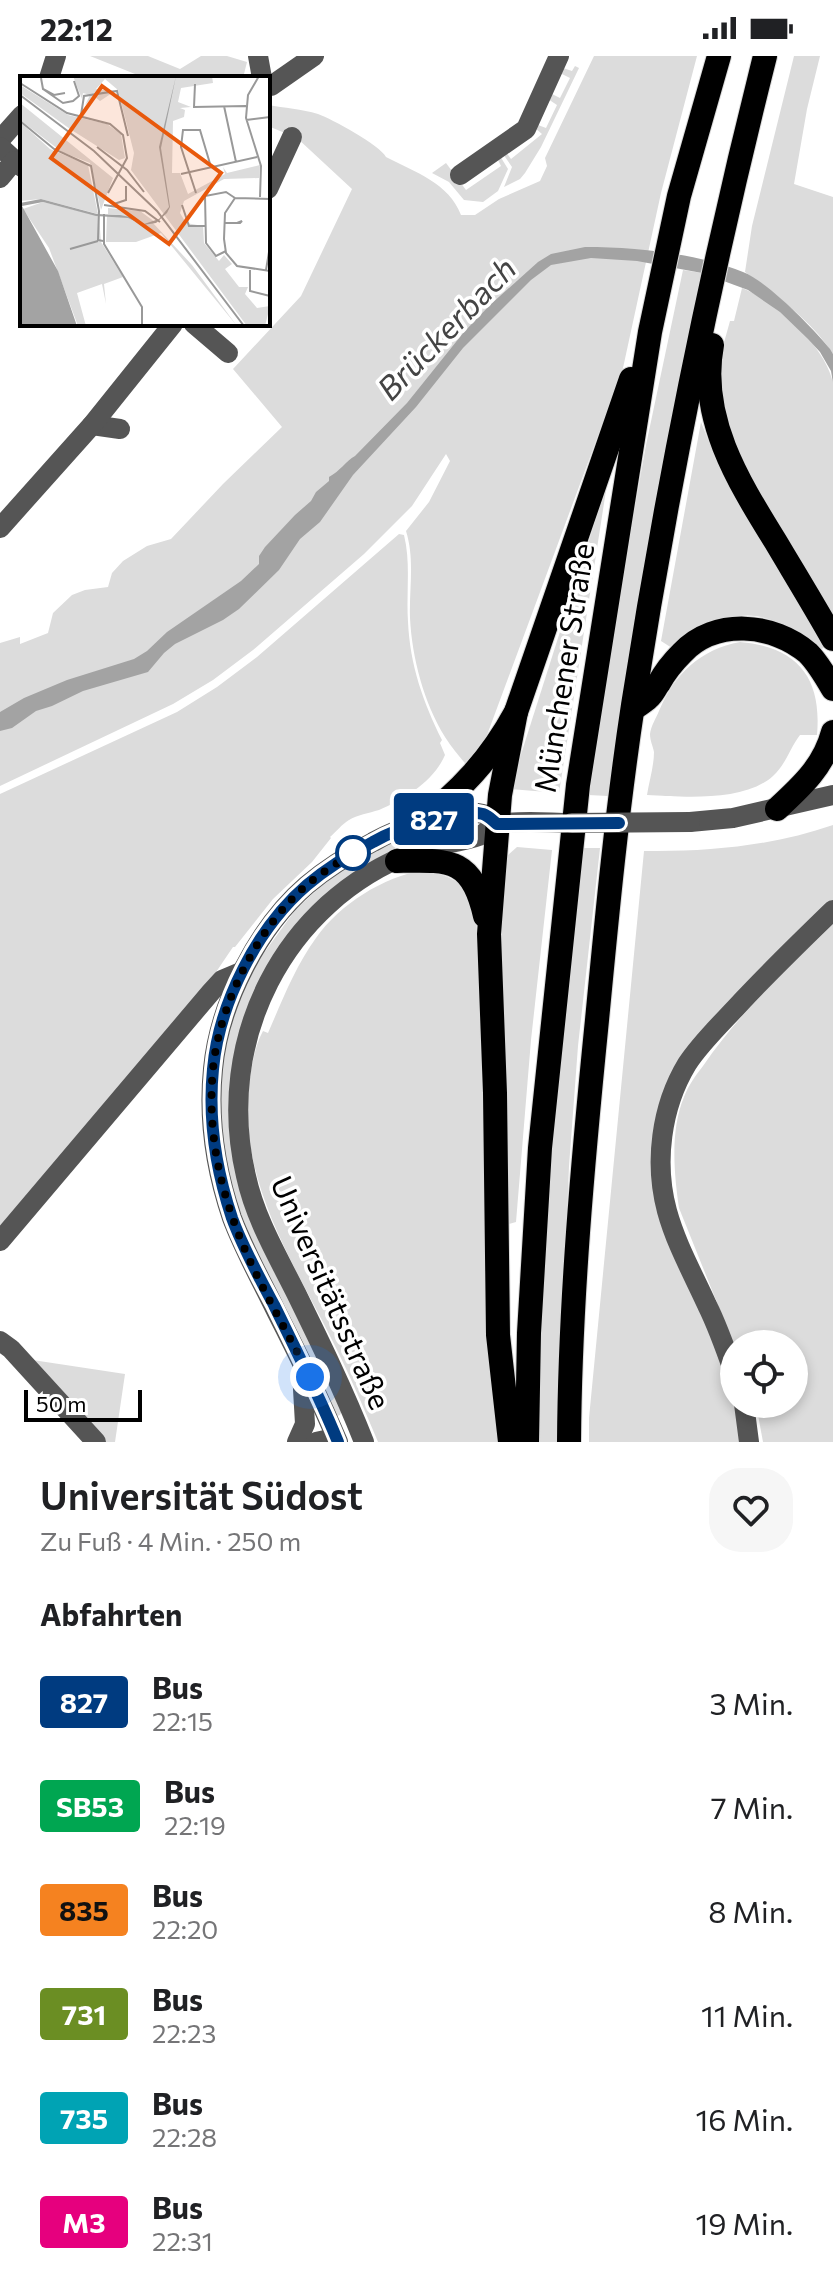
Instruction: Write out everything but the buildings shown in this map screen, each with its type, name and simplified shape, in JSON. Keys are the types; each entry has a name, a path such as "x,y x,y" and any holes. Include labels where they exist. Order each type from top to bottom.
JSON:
{"highway":[{"name":"Münchener Straße","path":"527,1442 529,1333 540,1148 578,785 650,332 679,196 719,56"},
{"path":"765,56 721,242 709,360 711,399 721,441 745,492 833,639"},
{"path":"569,1442 583,1161 608,908 633,709 656,564 712,316"},
{"path":"510,1442 498,1335 495,1093 489,934 500,795 516,712 641,350 650,332"},
{"path":"633,709 651,697 657,684 683,651 708,636 737,628 754,628 774,634 808,653 833,689"},
{"path":"418,823 479,769 500,742 516,712"},
{"path":"777,809 812,776 833,732"},
{"path":"397,861 438,860 465,872 478,888 489,934"}],"street":[{"path":"50,76 56,56"},
{"path":"258,56 262,76"},
{"path":"270,86 314,56"},
{"path":"460,175 526,129 559,56"},
{"path":"0,140 20,117"},
{"path":"270,185 292,137"},
{"path":"0,178 12,158"},
{"path":"0,528 92,425 171,326"},
{"path":"196,326 228,353"},
{"path":"92,425 120,429"},
{"path":"22,505 41,514"},
{"name":"Universitätsstraße","path":"364,1442 256,1209 241,1153 240,1073 253,1017 277,966 302,930 353,885 412,852 482,835 497,824 690,822 733,818 833,795"},
{"name":"Universitätsstraße","path":"337,1442 301,1360 243,1245 222,1186 212,1112 217,1043 241,972 287,904 308,884 376,840 418,823 473,813 487,815 497,824"},
{"path":"720,1337 667,1212 660,1170 666,1115 687,1065 707,1038 833,910"},
{"path":"0,1241 211,992 222,980 241,972"},
{"path":"0,1341 11,1349 96,1442"},
{"path":"297,1442 305,1424 301,1360"},
{"path":"316,1442 337,1442 347,1427 347,1400"},
{"path":"746,1418 749,1442"}],"shaded area":[{"path":"90,56 148,56 180,69 201,56 227,56 247,62 244,76 140,76"},
{"path":"594,56 697,56 661,193 623,368 480,754 468,767 445,737 425,695 411,633 411,563 406,531 429,502 450,461 446,454 412,506 364,554 253,650 213,680 173,704 0,786 0,643 20,637 20,644 48,633 53,613 72,595 108,587 112,573 123,561 147,546 171,539 282,427 233,369 301,296 352,189 297,138 270,127 270,105 318,114 344,127 375,146 386,157 440,187 456,204 461,215 475,215 499,199 540,181 547,166 545,158"},
{"path":"794,56 820,56 794,184 833,197 833,354 804,320 745,272 752,226"},
{"path":"575,66 579,68 541,147 520,179 504,187 512,167 503,154 506,152 511,159 542,134 535,128 538,125 546,128 557,105 548,99 550,93 560,98 570,78 560,73 563,68 572,71"},
{"path":"500,156 508,169 498,191 483,202 464,200 449,182 432,173 446,163 466,190 501,166 497,158"},
{"path":"585,247 624,248 685,256 725,265 753,277 790,306 830,349 833,354 833,383 831,371 820,352 780,312 748,290 702,273 637,261 591,258 551,265 531,280 463,348 416,407 353,475 320,522 300,539 279,570 239,609 175,644 148,672 83,691 36,711 12,728 0,731 0,712 67,680 134,659 241,581 259,564 259,556 265,547 311,501 329,477 355,456 407,403 490,305 551,254"},
{"path":"683,270 702,273 650,532 608,796 588,795 646,445"},
{"path":"742,288 770,303 798,327 821,355 833,383 833,619 739,461 725,430 720,357 730,321 734,321"},
{"path":"701,422 717,462 826,647 819,650 780,623 758,616 734,617 720,622 672,648 661,641"},
{"path":"607,484 559,793 510,789"},
{"path":"399,534 404,535 407,556 411,653 423,697 442,740 440,743 445,755 440,764 426,781 408,795 379,810 352,818 330,837 312,862 273,899 233,947 210,981 0,1226 0,794 177,712 217,687 257,657"},
{"path":"740,642 777,651 802,669 815,697 817,735 800,735 773,776 746,790 713,796 647,795 654,757 651,731 672,686 701,657"},
{"path":"462,824 461,833 440,837 286,937 231,1130 342,1410 337,1416 262,1266 229,1184 222,1151 220,1073 233,1016 258,961 296,909 331,877 382,846"},
{"path":"833,825 833,900 705,1028 654,1143 720,1357 720,1418 737,1418 741,1442 589,1442 644,851 740,846"},
{"path":"517,847 552,850 531,1040 516,1222 509,1224 504,1128 500,872 507,856"},
{"path":"583,848 600,848 578,1046 569,1166 558,1442 538,1442 539,1358 552,1137"},
{"path":"424,870 456,882 466,891 476,908 487,1235 501,1442 378,1442 343,1362 270,1215 251,1152 249,1084 255,1050 263,1031 268,1033 308,949 350,903 393,879"},
{"path":"833,924 833,1442 763,1442 759,1418 808,1418 808,1330 728,1330 679,1208 675,1138 688,1089 717,1046 765,992"},
{"path":"26,1359 125,1374 115,1442 99,1442"}],"bus line":[{"name":"827","path":"338,1442 319,1395 243,1245 222,1186 215,1152 213,1070 217,1043 241,972 287,904 308,884 376,840 418,823 473,813 487,815 497,824 619,823"}],"route":[{"path":"310,1377 243,1245 222,1186 215,1152 213,1070 217,1043 241,972 260,940 287,904 308,884 353,853"}],"water label":[{"name":"Brückerbach","path":"447,329"}]}
